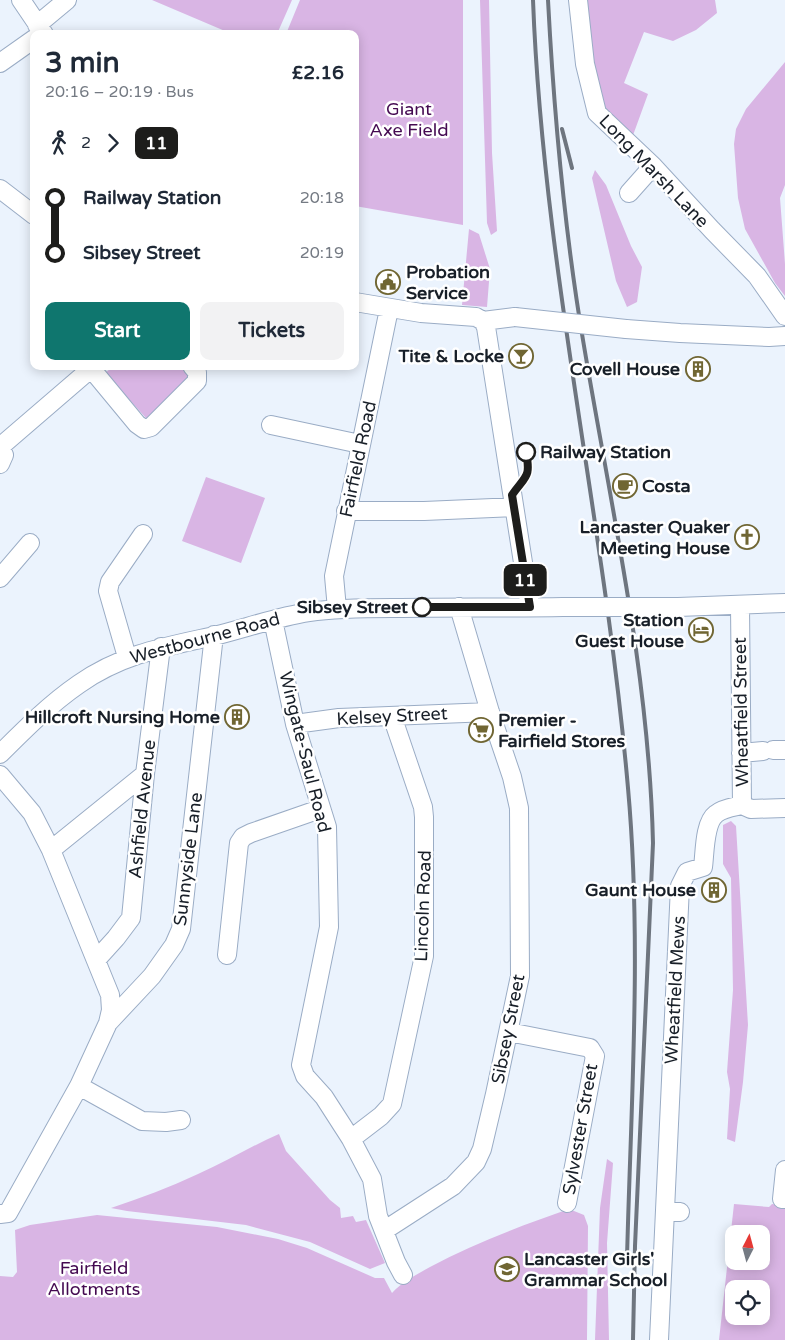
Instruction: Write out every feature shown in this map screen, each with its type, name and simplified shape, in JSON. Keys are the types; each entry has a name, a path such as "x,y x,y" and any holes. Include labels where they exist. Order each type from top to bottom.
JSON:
{"street":[{"path":"20,0 38,30"},
{"path":"42,30 67,0"},
{"name":"Long Marsh Lane","path":"578,0 585,64 597,113 653,166 757,276 785,316"},
{"path":"0,63 30,40"},
{"path":"629,193 653,166"},
{"path":"0,189 30,212"},
{"path":"359,303 421,314 476,318 483,321 515,318 680,333 785,336"},
{"name":"Fairfield Road","path":"337,609 334,576 360,444 390,309"},
{"path":"483,321 486,327 530,607"},
{"path":"0,464 4,455 0,447 88,370"},
{"path":"93,370 137,424 144,429 150,427 197,381 195,370"},
{"path":"271,425 360,444"},
{"path":"346,511 514,507"},
{"path":"127,657 108,591 110,582 143,534"},
{"path":"0,578 30,543"},
{"name":"Westbourne Road","path":"0,754 35,720 80,683 127,657 309,612 337,609 678,607 785,603"},
{"name":"Wheatfield Street","path":"740,606 742,805 751,809 785,808"},
{"name":"Sibsey Street","path":"385,1230 453,1186 476,1162 482,1149 520,976 519,808 512,777 490,712 460,607"},
{"name":"Wingate-Saul Road","path":"273,620 295,724 327,827 330,927 301,1065 306,1076 324,1097 351,1139 372,1179 378,1216 403,1275"},
{"name":"Sunnyside Lane","path":"4,1214 79,1086 108,1023 152,976 174,945 181,929 214,635"},
{"name":"Ashfield Avenue","path":"96,959 116,938 130,918 145,774 162,647"},
{"name":"Kelsey Street","path":"295,724 339,718 490,712"},
{"name":"Lincoln Road","path":"351,1139 381,1116 392,1104 424,956 423,807 392,716"},
{"path":"741,752 774,751"},
{"path":"51,850 145,774"},
{"path":"0,775 32,813 51,850 110,995 111,1010 108,1023"},
{"name":"Wheatfield Mews","path":"659,1340 673,1211 680,886 687,872 703,867 709,823 715,814 725,809 742,805"},
{"path":"228,955 239,843 243,837 251,832 320,808"},
{"name":"Sylvester Street","path":"509,1032 590,1048 595,1056 567,1203"},
{"path":"79,1086 142,1121 166,1122 181,1120"},
{"path":"785,1170 782,1199 785,1199"}],"green space":[{"path":"152,0 292,0 279,30 223,30"},
{"name":"Giant Axe Field","path":"300,0 463,0 463,225 359,207 359,30 288,30"},
{"path":"480,0 489,0 492,153 497,231 491,235 487,223"},
{"path":"586,0 715,0 717,13 696,30 673,41 644,32 624,83 648,94 632,138 605,117 597,90"},
{"path":"785,62 785,185 780,198 785,264 785,296 775,283 745,229 738,198 734,144 736,129 746,109"},
{"path":"595,170 606,185 631,246 642,267 637,302 627,307 616,281 592,178"},
{"path":"469,229 479,234 490,269 487,307 462,305"},
{"path":"109,370 188,370 192,380 152,420 146,418 105,373"},
{"path":"206,477 265,498 241,563 182,541"},
{"path":"731,821 736,826 748,1025 735,1142 727,1139 730,1089 727,1072 733,990 731,878 723,864 723,825"},
{"path":"279,1134 286,1151 330,1200 340,1208 341,1218 353,1216 356,1222 366,1220 385,1263 370,1269 310,1242 246,1225 111,1208 187,1179"},
{"path":"607,1159 613,1163 607,1243 609,1340 595,1340 600,1208"},
{"path":"734,1204 769,1207 772,1204 785,1206 785,1340 719,1340 725,1286 725,1325 770,1325 770,1280 726,1280 727,1270 770,1270 770,1225 732,1225"},
{"name":"Fairfield Allotments","path":"569,1209 584,1215 588,1226 587,1340 0,1340 0,1276 13,1277 17,1272 15,1230 30,1225 97,1215 217,1227 278,1239 307,1248 375,1278 384,1278 392,1293 415,1276 447,1258 516,1228"}],"railway":[{"path":"533,0 539,99 549,198 561,296 605,591 618,689 628,788 632,847 635,964 627,1258"},
{"path":"548,0 553,85 570,255 627,590 644,716 650,779 653,843 635,1246 633,1340"},
{"path":"562,129 572,168"}],"bus line":[{"name":"11","path":"422,607 530,607 512,495 528,474 526,452"}],"place":[{"name":"Probation Service","path":"388,282"},
{"name":"Tite & Locke","path":"521,356"},
{"name":"Covell House","path":"698,369"},
{"name":"Railway Station","path":"526,452"},
{"name":"Costa","path":"625,486"},
{"name":"Lancaster Quaker Meeting House","path":"747,537"},
{"name":"Sibsey Street","path":"422,607"},
{"name":"Station Guest House","path":"701,630"},
{"name":"Hillcroft Nursing Home","path":"237,717"},
{"name":"Premier - Fairfield Stores","path":"481,730"},
{"name":"Gaunt House","path":"714,890"},
{"name":"Lancaster Girls' Grammar School","path":"507,1269"}]}
